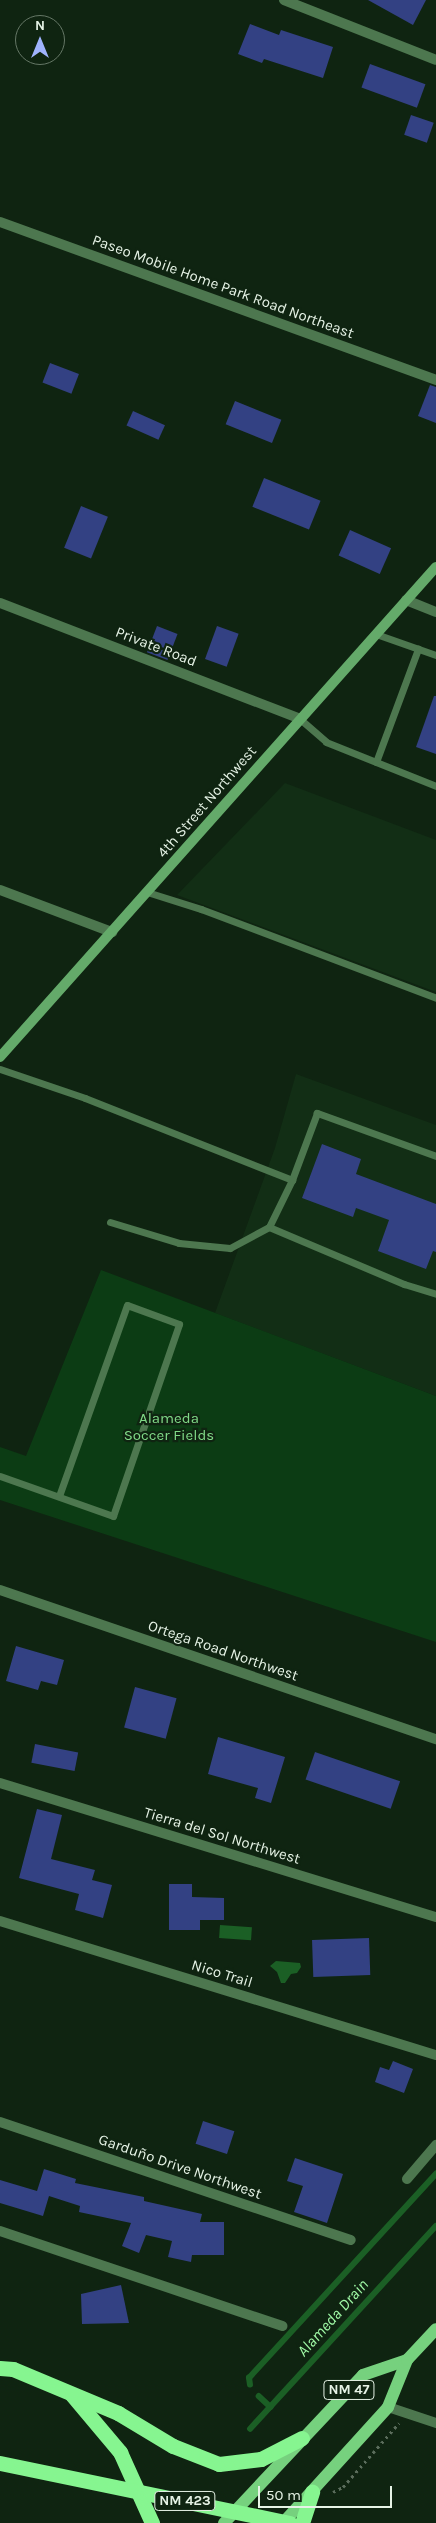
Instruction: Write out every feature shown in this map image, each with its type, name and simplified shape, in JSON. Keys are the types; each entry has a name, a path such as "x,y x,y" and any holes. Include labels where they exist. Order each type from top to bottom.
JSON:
{"highway":[{"path":"0,2368 13,2369 118,2413 173,2446 219,2464 262,2458 302,2438"},
{"path":"70,2392 120,2452 152,2523"},
{"name":"NM 423","path":"0,2463 290,2523"},
{"path":"302,2523 312,2492"}],"main road":[{"name":"4th Street Northwest","path":"0,1057 436,567"},
{"name":"NM 47","path":"283,2523 388,2407 407,2360 436,2329"},
{"name":"NM 47","path":"224,2523 302,2438 363,2376 407,2360"}],"street":[{"path":"284,0 436,60"},
{"name":"Paseo Mobile Home Park Road Northeast","path":"0,222 436,380"},
{"path":"406,600 436,612"},
{"name":"Private Road","path":"0,604 300,719"},
{"path":"0,890 112,932"},
{"name":"Ortega Road Northwest","path":"0,1590 436,1739"},
{"name":"Tierra del Sol Northwest","path":"0,1783 436,1917"},
{"name":"Nico Trail","path":"0,1922 436,2055"},
{"name":"Garduño Drive Northwest","path":"0,2122 351,2240"},
{"path":"407,2179 436,2145"},
{"path":"0,2231 282,2326"},
{"path":"388,2407 436,2423"}],"lane":[{"path":"376,634 436,655"},
{"path":"376,762 418,648"},
{"path":"300,719 326,742 436,786"},
{"path":"147,892 201,909 436,998"},
{"path":"0,1069 85,1098 292,1180"},
{"path":"110,1222 179,1243 230,1248 269,1228 292,1180 317,1113 436,1156"},
{"path":"269,1228 404,1284 436,1294"},
{"path":"0,1476 113,1516 179,1324 128,1306 59,1496"}],"path":[{"path":"329,2495 343,2487 407,2413"}],"shaded area":[{"path":"285,783 436,840 436,992 177,895"},
{"path":"296,1074 436,1125 436,1396 215,1313 275,1148"},
{"path":"220,1925 252,1927 251,1940 219,1938"},
{"path":"276,1961 300,1963 301,1967 297,1973 291,1974 285,1983 281,1983 277,1972 270,1966"}],"green space":[{"name":"Alameda Soccer Fields","path":"101,1270 436,1396 436,1642 0,1500 0,1447 26,1456"}],"building":[{"path":"368,0 426,0 413,25"},
{"path":"250,24 279,35 281,30 333,47 323,78 264,59 262,63 238,54"},
{"path":"370,64 425,84 417,108 361,87"},
{"path":"411,115 434,123 427,143 404,135"},
{"path":"50,363 79,374 71,394 42,383"},
{"path":"430,385 436,387 436,423 418,416"},
{"path":"235,401 281,420 272,443 226,424"},
{"path":"133,411 165,425 158,440 126,426"},
{"path":"264,478 321,501 309,530 252,507"},
{"path":"81,506 108,517 91,559 64,548"},
{"path":"350,530 391,548 380,574 339,556"},
{"path":"157,626 178,634 168,660 147,652"},
{"path":"217,626 239,634 227,667 205,659"},
{"path":"434,696 436,696 436,754 416,747"},
{"path":"322,1144 361,1159 356,1174 436,1204 436,1252 433,1251 426,1269 378,1251 389,1220 356,1208 353,1217 302,1198"},
{"path":"16,1646 64,1660 57,1685 41,1681 38,1690 6,1681"},
{"path":"135,1687 177,1698 166,1739 124,1728"},
{"path":"218,1737 285,1757 271,1803 255,1798 258,1788 208,1774"},
{"path":"35,1744 78,1752 75,1771 31,1763"},
{"path":"315,1752 400,1781 391,1809 306,1779"},
{"path":"37,1809 62,1815 51,1859 95,1870 92,1880 112,1885 103,1918 75,1910 79,1894 19,1878"},
{"path":"169,1884 192,1884 192,1897 224,1898 224,1920 200,1920 200,1930 169,1930"},
{"path":"369,1938 370,1975 313,1977 312,1940"},
{"path":"393,2061 413,2069 404,2093 375,2082 380,2067 389,2070"},
{"path":"203,2121 234,2131 227,2154 196,2144"},
{"path":"295,2158 343,2174 327,2223 294,2212 303,2186 287,2181"},
{"path":"44,2169 76,2179 75,2183 144,2197 144,2201 202,2214 200,2222 224,2222 224,2255 192,2255 191,2262 168,2257 172,2241 146,2235 139,2253 122,2246 131,2223 79,2212 80,2206 49,2196 43,2216 0,2203 0,2180 37,2191"},
{"path":"121,2285 129,2323 82,2324 81,2294"}],"waterway":[{"path":"250,2385 249,2378 436,2174"},
{"name":"Alameda Drain","path":"250,2429 436,2226"},
{"path":"259,2396 271,2407"}]}
